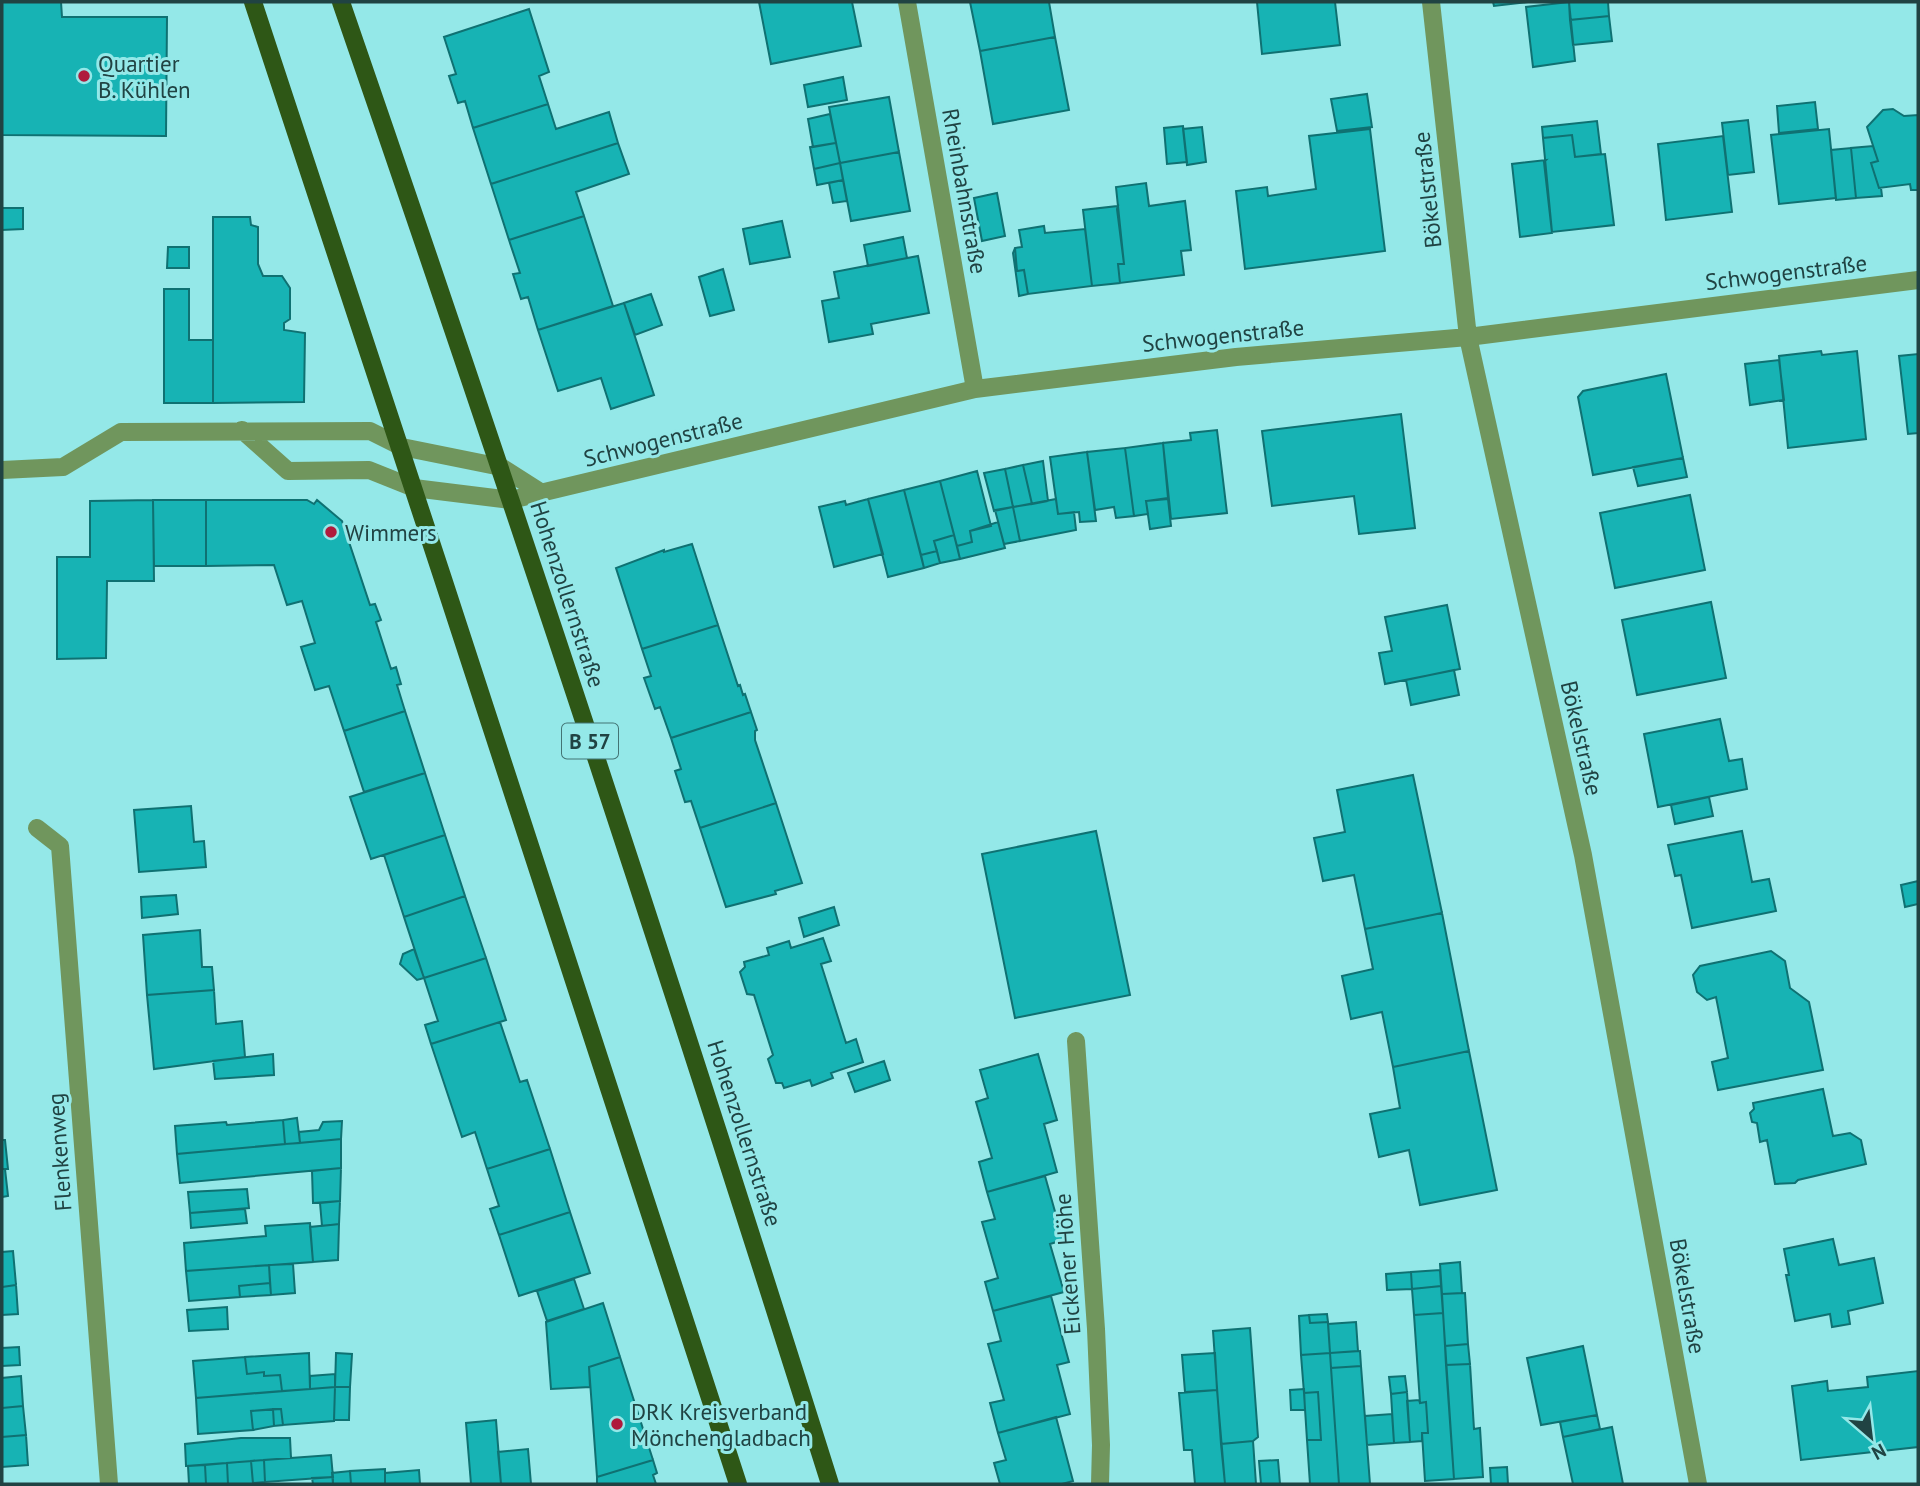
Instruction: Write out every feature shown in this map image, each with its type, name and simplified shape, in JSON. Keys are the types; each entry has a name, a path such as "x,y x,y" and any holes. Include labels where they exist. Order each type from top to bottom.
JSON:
{"main road":[{"path":"253,2 402,447 505,775 738,1484"},
{"name":"Hohenzollernstraße","path":"341,2 501,467 727,1156 831,1484"}],"street":[{"name":"Rheinbahnstraße","path":"907,2 975,389"},
{"name":"Bökelstraße","path":"1431,2 1468,337 1583,855 1698,1484"},
{"name":"Schwogenstraße","path":"242,430 288,471 369,470 414,488 511,500 975,389 1236,357 1468,337 1918,280"},
{"path":"2,470 63,467 121,432 370,431 402,447 501,467 542,494"},
{"name":"Flenkenweg","path":"37,828 60,846 109,1484"},
{"name":"Eickener Höhe","path":"1076,1041 1096,1329 1100,1484"}],"building":[{"name":"Quartier B. Kühlen","path":"2,2 61,2 62,17 167,17 166,136 2,135"},
{"path":"759,2 852,2 861,46 771,64"},
{"path":"970,2 1049,2 1055,37 980,51"},
{"path":"1257,2 1335,2 1340,45 1262,54"},
{"path":"1493,2 1528,2 1494,6"},
{"path":"1569,2 1608,2 1609,16 1570,20"},
{"path":"1569,2 1575,61 1533,67 1526,7"},
{"path":"529,9 549,72 539,76 548,104 473,128 465,101 458,103 449,76 456,74 444,37"},
{"path":"1609,16 1612,41 1573,45 1570,20"},
{"path":"1055,37 1069,110 993,124 980,51"},
{"path":"843,77 847,100 808,107 804,85"},
{"path":"1367,94 1372,127 1337,131 1331,99"},
{"path":"889,97 899,152 840,163 829,107"},
{"path":"1815,102 1818,129 1779,133 1777,106"},
{"path":"548,104 556,129 609,112 618,143 491,184 473,128"},
{"path":"1893,109 1904,116 1918,115 1918,190 1911,190 1910,184 1879,188 1871,163 1878,161 1867,127 1883,110"},
{"path":"830,114 836,143 813,147 808,119"},
{"path":"1748,120 1754,172 1728,175 1722,123"},
{"path":"1597,121 1601,154 1575,157 1572,135 1543,138 1542,127"},
{"path":"1183,126 1187,162 1167,164 1164,128"},
{"path":"1202,127 1206,162 1187,165 1183,129"},
{"path":"1370,129 1385,251 1245,269 1236,191 1267,187 1268,196 1316,189 1309,136"},
{"path":"1829,129 1836,198 1779,204 1771,135"},
{"path":"1572,135 1575,157 1605,154 1614,225 1552,232 1543,138"},
{"path":"1723,136 1732,212 1666,220 1658,144"},
{"path":"618,143 629,174 576,192 584,216 509,240 491,184"},
{"path":"836,143 840,163 814,169 810,147"},
{"path":"1873,146 1878,161 1871,163 1882,196 1856,198 1851,148"},
{"path":"1851,148 1856,198 1836,200 1831,150"},
{"path":"899,152 910,211 851,221 840,163"},
{"path":"1546,160 1544,162 1552,233 1520,237 1512,164"},
{"path":"840,163 843,180 817,185 814,169"},
{"path":"843,180 847,201 833,203 829,183"},
{"path":"1146,183 1149,206 1185,201 1191,250 1181,251 1184,275 1120,283 1118,264 1124,264 1116,187"},
{"path":"997,193 1005,236 982,241 974,198"},
{"path":"1118,206 1124,264 1118,264 1120,283 1092,286 1083,210"},
{"path":"2,208 23,208 23,229 2,230"},
{"path":"584,216 613,306 538,330 528,297 521,299 513,274 520,273 509,240"},
{"path":"213,217 250,217 251,225 258,227 258,264 263,276 282,276 290,288 290,319 284,323 284,330 305,333 304,402 213,403"},
{"path":"782,221 790,257 750,264 743,229"},
{"path":"1044,226 1045,233 1085,229 1092,286 1028,294 1024,270 1017,271 1015,248 1022,247 1019,230"},
{"path":"903,237 907,258 868,266 864,245"},
{"path":"168,247 189,247 189,268 167,268"},
{"path":"1015,248 1017,271 1024,270 1028,294 1019,296 1013,253"},
{"path":"918,256 929,313 871,324 873,334 829,342 822,301 839,298 834,272"},
{"path":"723,269 734,310 710,316 699,277"},
{"path":"164,289 189,289 189,340 213,340 213,403 164,403"},
{"path":"651,294 662,325 635,335 624,303"},
{"path":"624,303 654,395 611,409 601,378 558,391 538,330"},
{"path":"1821,351 1822,355 1857,351 1866,439 1788,448 1779,356"},
{"path":"1918,354 1918,433 1908,434 1899,356"},
{"path":"1779,360 1784,400 1750,405 1745,364"},
{"path":"1666,374 1683,458 1593,475 1578,397 1583,391"},
{"path":"1401,414 1415,528 1359,534 1354,496 1272,506 1262,431"},
{"path":"1217,430 1227,513 1171,519 1163,443 1191,440 1190,433"},
{"path":"1163,443 1168,498 1146,501 1148,514 1134,516 1125,448"},
{"path":"1125,448 1134,516 1116,518 1114,507 1095,510 1087,452"},
{"path":"1087,452 1096,521 1080,522 1079,512 1058,514 1050,457"},
{"path":"1683,458 1687,477 1638,486 1633,467"},
{"path":"1043,461 1048,501 1032,504 1023,465"},
{"path":"1023,465 1032,504 1013,507 1005,469"},
{"path":"1005,469 1013,507 994,511 984,473"},
{"path":"977,471 991,526 970,531 972,542 957,546 940,481"},
{"path":"940,481 954,535 934,541 937,551 921,555 904,490"},
{"path":"904,490 924,568 888,577 868,499"},
{"path":"1690,495 1705,570 1615,588 1600,513"},
{"path":"868,499 883,554 834,567 819,507 845,501 846,505"},
{"path":"1056,499 1058,514 1074,512 1076,530 1020,541 1013,507"},
{"path":"1168,499 1171,526 1150,529 1146,501"},
{"path":"153,500 206,500 206,566 154,566"},
{"path":"153,500 154,581 107,581 106,658 57,659 57,557 90,557 90,501"},
{"path":"206,500 307,500 314,504 317,500 342,521 370,605 375,604 381,620 376,622 391,669 396,667 401,684 397,685 405,711 344,731 329,686 315,690 301,647 315,643 302,601 287,605 274,565 206,566"},
{"path":"1013,507 1020,541 1004,544 995,510"},
{"path":"998,522 1005,548 960,559 957,546 972,542 970,531"},
{"path":"954,535 960,559 940,563 934,541"},
{"path":"692,544 718,625 642,649 616,568 664,550"},
{"path":"937,551 940,563 924,568 921,555"},
{"path":"1711,602 1726,678 1637,695 1622,620"},
{"path":"1447,605 1460,669 1385,684 1379,653 1392,651 1385,617"},
{"path":"718,625 738,686 740,685 743,695 745,694 751,712 671,738 660,707 655,709 644,678 651,676 642,649"},
{"path":"1454,670 1459,695 1411,705 1406,680"},
{"path":"405,711 425,773 364,792 344,731"},
{"path":"751,712 757,730 755,740 776,803 700,828 691,801 685,802 675,771 681,769 671,738"},
{"path":"1720,719 1729,761 1742,759 1747,789 1658,807 1644,734"},
{"path":"425,773 445,835 371,859 350,797"},
{"path":"1413,775 1442,913 1365,929 1354,875 1323,881 1314,838 1345,832 1337,790"},
{"path":"1709,797 1713,816 1675,824 1671,805"},
{"path":"776,803 802,883 775,891 776,894 726,907 700,828"},
{"path":"191,806 194,842 204,841 206,867 139,872 134,810"},
{"path":"1096,831 1130,995 1015,1018 982,854"},
{"path":"1742,831 1752,882 1769,879 1776,911 1692,928 1681,875 1675,876 1668,845"},
{"path":"445,835 465,896 404,917 384,855"},
{"path":"1918,881 1918,904 1905,907 1901,885"},
{"path":"176,895 178,914 142,918 141,897"},
{"path":"465,896 486,958 424,978 404,917"},
{"path":"834,907 839,925 804,937 799,918"},
{"path":"1442,913 1469,1051 1393,1067 1382,1012 1351,1019 1342,976 1373,969 1365,929"},
{"path":"200,930 202,967 212,967 214,990 147,995 143,935"},
{"path":"823,938 831,961 821,964 846,1043 856,1039 863,1062 831,1073 833,1078 812,1086 810,1080 784,1088 782,1083 776,1083 768,1059 773,1055 754,995 747,994 740,972 745,967 744,962 769,955 767,948 789,941 791,948"},
{"path":"414,949 424,978 417,980 400,964 403,954"},
{"path":"1771,951 1785,961 1790,988 1809,1002 1823,1070 1718,1090 1712,1062 1728,1058 1716,997 1707,1000 1697,992 1693,975 1700,966"},
{"path":"486,958 506,1020 431,1044 425,1025 438,1021 424,978"},
{"path":"214,990 216,1024 242,1021 245,1057 154,1069 147,995"},
{"path":"500,1022 520,1082 527,1080 550,1149 487,1169 475,1132 462,1137 431,1044"},
{"path":"1469,1051 1497,1190 1420,1205 1409,1150 1379,1157 1370,1114 1400,1108 1393,1067"},
{"path":"273,1054 274,1075 215,1079 213,1061"},
{"path":"1038,1054 1057,1120 1044,1124 1057,1172 987,1192 979,1162 992,1158 976,1102 988,1098 980,1070"},
{"path":"884,1061 890,1080 855,1092 848,1073"},
{"path":"1823,1089 1833,1136 1850,1133 1861,1140 1866,1164 1798,1180 1795,1183 1775,1184 1767,1140 1760,1142 1757,1123 1752,1122 1750,1113 1754,1109 1753,1103"},
{"path":"297,1118 300,1143 285,1144 283,1120"},
{"path":"283,1120 285,1144 177,1154 175,1126"},
{"path":"342,1121 341,1139 300,1143 299,1132 319,1130 323,1122"},
{"path":"341,1139 341,1168 180,1183 177,1154"},
{"path":"2,1140 5,1140 8,1169 2,1169"},
{"path":"550,1149 570,1212 499,1235 490,1209 499,1206 487,1169"},
{"path":"341,1168 340,1201 313,1203 312,1171"},
{"path":"2,1169 5,1169 8,1196 2,1197"},
{"path":"1045,1176 1063,1240 1050,1244 1064,1292 993,1311 985,1282 998,1278 982,1222 995,1219 987,1192"},
{"path":"247,1189 249,1208 190,1213 188,1192"},
{"path":"340,1201 339,1224 322,1226 320,1203"},
{"path":"245,1209 247,1223 191,1228 190,1213"},
{"path":"570,1212 590,1273 519,1296 499,1235"},
{"path":"310,1223 313,1262 186,1271 184,1243 266,1236 265,1226"},
{"path":"339,1224 338,1260 313,1262 310,1227"},
{"path":"1833,1239 1839,1265 1874,1258 1883,1303 1848,1311 1850,1324 1832,1327 1830,1314 1795,1321 1784,1249"},
{"path":"13,1251 16,1285 2,1287 2,1252"},
{"path":"1460,1262 1462,1293 1442,1294 1440,1264"},
{"path":"293,1264 295,1293 271,1295 269,1265"},
{"path":"269,1265 270,1283 239,1286 240,1297 189,1301 186,1271"},
{"path":"1440,1270 1441,1286 1412,1289 1411,1272"},
{"path":"1411,1272 1412,1289 1387,1290 1386,1274"},
{"path":"574,1279 584,1309 547,1321 537,1291"},
{"path":"270,1283 271,1295 240,1297 239,1286"},
{"path":"16,1285 18,1314 2,1315 2,1287"},
{"path":"1441,1286 1443,1313 1414,1315 1412,1289"},
{"path":"1465,1293 1468,1344 1445,1346 1442,1294"},
{"path":"1051,1296 1069,1362 1057,1365 1070,1414 998,1433 990,1403 1004,1400 988,1344 1001,1341 993,1311"},
{"path":"603,1303 620,1357 589,1367 590,1387 551,1389 546,1322"},
{"path":"227,1307 228,1329 189,1331 187,1310"},
{"path":"1443,1313 1454,1479 1425,1481 1422,1433 1428,1433 1426,1402 1420,1403 1414,1315"},
{"path":"1327,1314 1328,1322 1310,1323 1309,1315"},
{"path":"1309,1315 1310,1323 1328,1322 1330,1353 1301,1355 1299,1316"},
{"path":"1356,1322 1358,1351 1330,1353 1328,1324"},
{"path":"1250,1328 1258,1437 1253,1441 1221,1444 1213,1331"},
{"path":"1468,1344 1470,1364 1446,1365 1445,1346"},
{"path":"1583,1346 1597,1415 1541,1425 1527,1358"},
{"path":"19,1347 20,1365 2,1366 2,1348"},
{"path":"1360,1351 1361,1366 1331,1368 1330,1353"},
{"path":"309,1353 310,1389 282,1391 280,1375 264,1376 264,1372 247,1374 245,1357"},
{"path":"336,1353 352,1354 350,1387 335,1387"},
{"path":"1215,1353 1217,1390 1185,1392 1182,1355"},
{"path":"1330,1353 1339,1484 1310,1484 1307,1440 1321,1440 1318,1392 1304,1393 1301,1355"},
{"path":"245,1357 247,1374 264,1372 264,1376 280,1375 282,1391 196,1398 193,1361"},
{"name":"DRK Kreisverband Mönchengladbach","path":"620,1357 653,1460 597,1477 589,1367"},
{"path":"1470,1364 1474,1429 1480,1428 1483,1477 1454,1479 1446,1365"},
{"path":"1361,1366 1370,1484 1339,1484 1331,1368"},
{"path":"1918,1371 1918,1447 1801,1460 1792,1386 1827,1381 1828,1391 1868,1387 1867,1377"},
{"path":"335,1374 335,1387 310,1389 310,1376"},
{"path":"21,1376 23,1406 2,1408 2,1378"},
{"path":"1405,1376 1407,1392 1391,1394 1389,1377"},
{"path":"335,1387 334,1421 283,1425 281,1409 251,1411 253,1430 198,1434 196,1398"},
{"path":"335,1387 350,1387 349,1420 334,1420"},
{"path":"1304,1389 1305,1410 1291,1410 1290,1390"},
{"path":"1217,1390 1225,1484 1195,1484 1192,1450 1184,1450 1179,1393"},
{"path":"1318,1392 1321,1440 1307,1440 1304,1393"},
{"path":"1407,1392 1410,1442 1394,1443 1391,1394"},
{"path":"1419,1400 1420,1403 1426,1402 1428,1433 1422,1433 1422,1441 1410,1442 1407,1401"},
{"path":"23,1406 26,1435 2,1437 2,1408"},
{"path":"273,1409 281,1409 283,1425 274,1426"},
{"path":"273,1409 274,1426 253,1430 251,1411"},
{"path":"1392,1414 1394,1443 1367,1445 1365,1416"},
{"path":"1597,1415 1600,1429 1563,1437 1560,1422"},
{"path":"1056,1417 1073,1481 1062,1484 1000,1484 994,1463 1006,1460 998,1433"},
{"path":"496,1420 501,1484 471,1484 466,1423"},
{"path":"1612,1427 1623,1484 1573,1484 1563,1437"},
{"path":"26,1435 28,1465 2,1467 2,1437"},
{"path":"241,1438 290,1438 291,1458 186,1466 185,1444"},
{"path":"1253,1441 1256,1484 1225,1484 1221,1444"},
{"path":"528,1449 531,1484 501,1484 498,1452"},
{"path":"331,1455 333,1477 265,1482 264,1460"},
{"path":"264,1460 265,1482 253,1483 251,1461"},
{"path":"653,1460 657,1473 653,1475 656,1484 597,1484 597,1477"},
{"path":"1278,1460 1280,1484 1261,1484 1259,1461"},
{"path":"251,1461 253,1484 228,1484 227,1463"},
{"path":"227,1463 228,1484 206,1484 205,1465"},
{"path":"205,1465 206,1484 189,1484 188,1466"},
{"path":"1507,1467 1508,1484 1491,1484 1490,1468"},
{"path":"385,1469 385,1484 351,1484 350,1471"},
{"path":"419,1470 420,1484 385,1484 385,1473"},
{"path":"350,1471 351,1484 333,1484 332,1473"},
{"path":"333,1477 333,1484 313,1484 312,1478"}],"place":[{"name":"Quartier B. Kühlen","path":"84,76"},
{"name":"Wimmers","path":"331,532"},
{"name":"DRK Kreisverband Mönchengladbach","path":"617,1424"}]}
